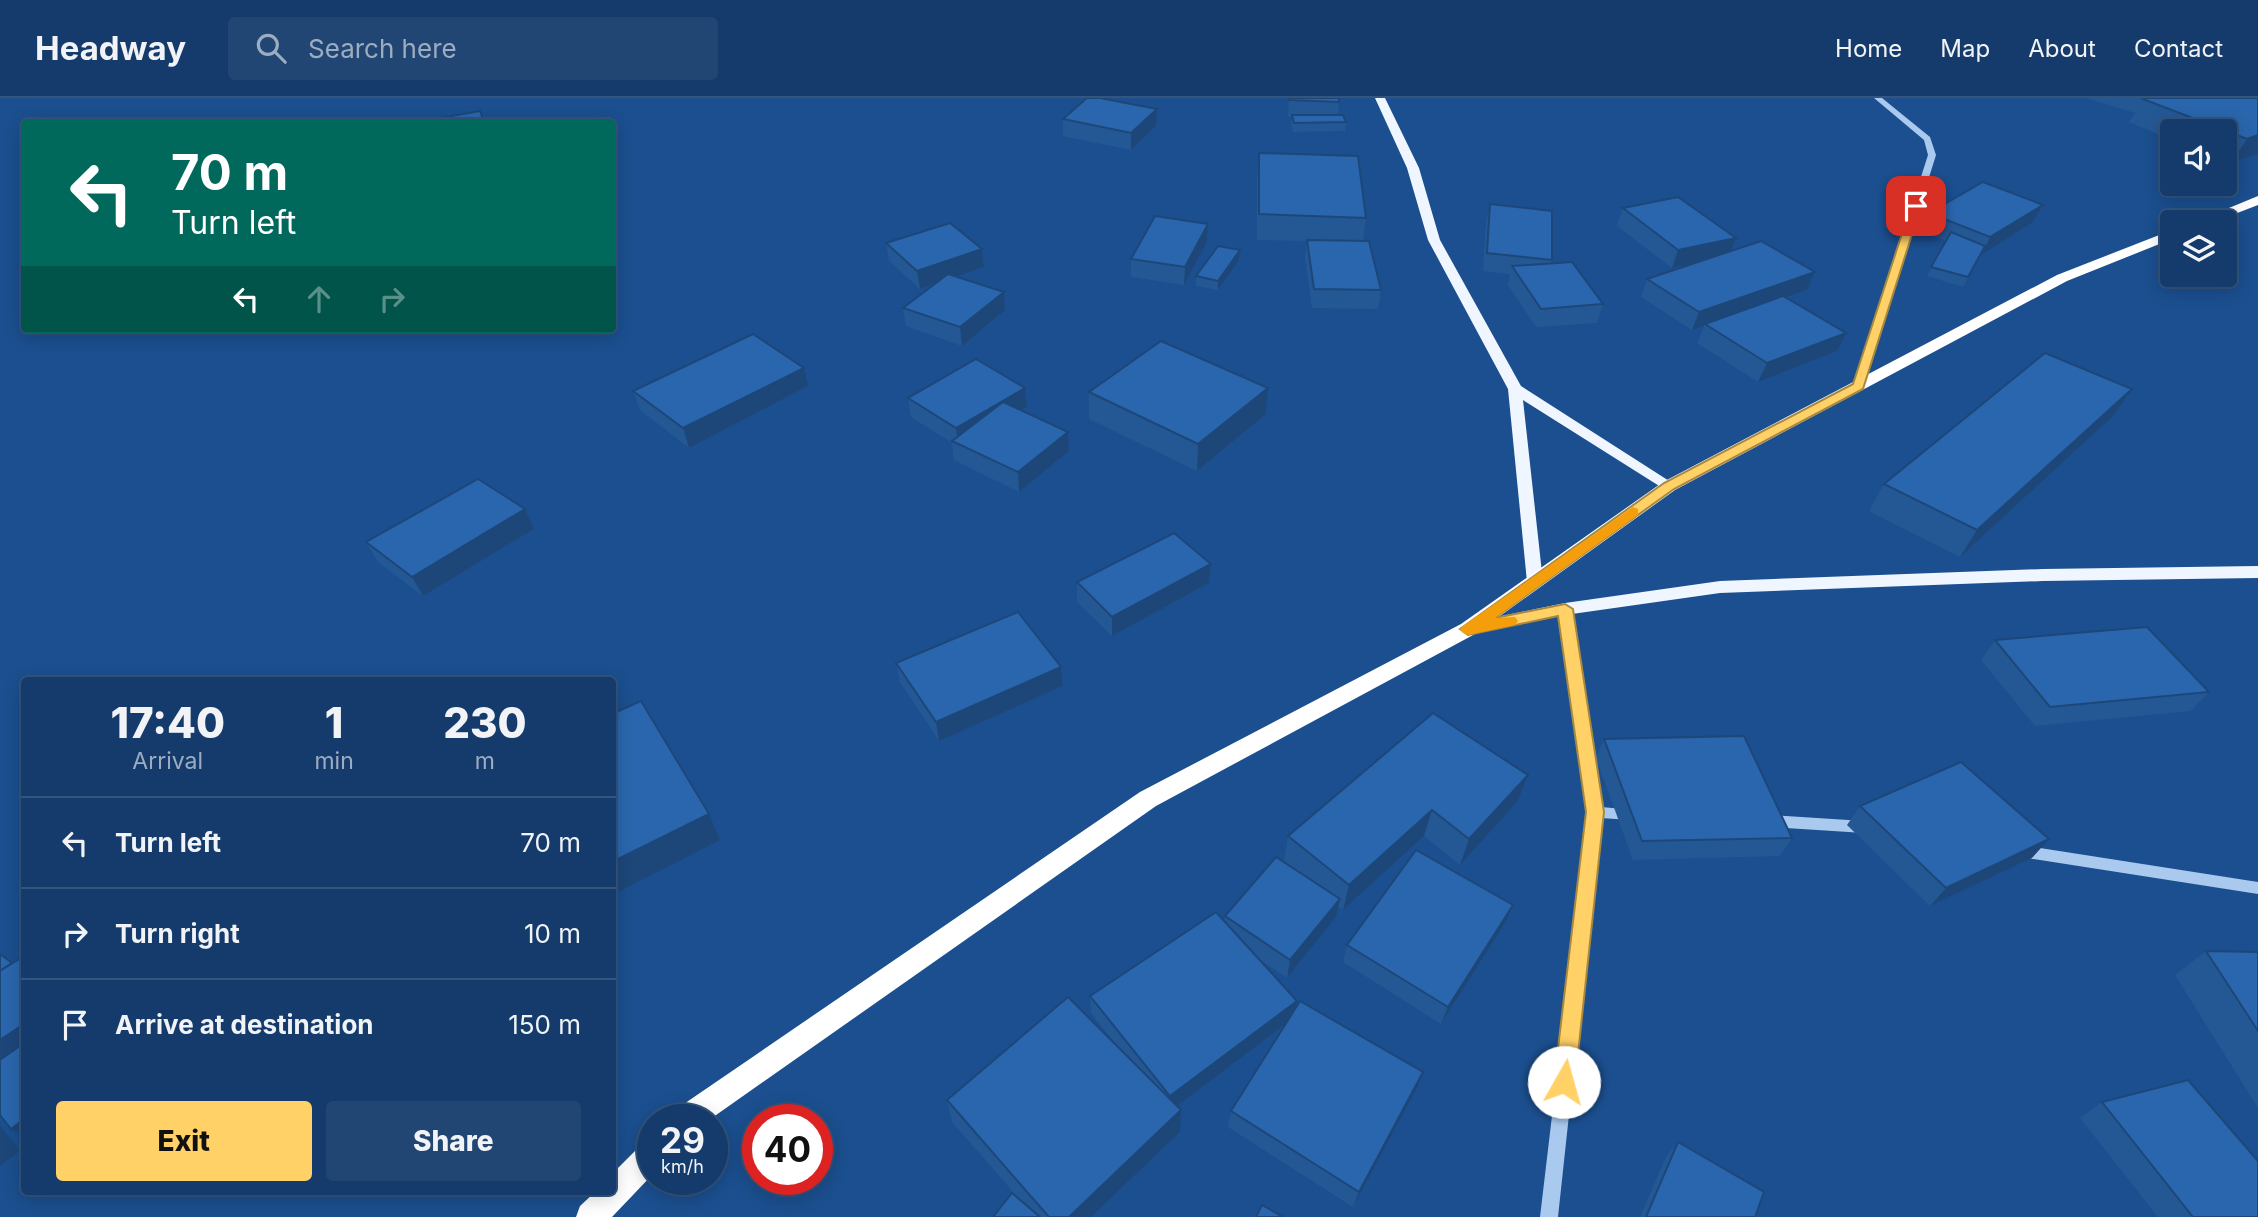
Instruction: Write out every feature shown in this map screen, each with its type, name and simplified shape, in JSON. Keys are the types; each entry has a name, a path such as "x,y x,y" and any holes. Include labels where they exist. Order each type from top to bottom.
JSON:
{"highway":[{"path":"2233,210 2258,200"},
{"path":"708,1104 1148,799 1468,629 1669,486 2062,278 2160,239"},
{"path":"616,1191 637,1170"},
{"path":"591,1217 612,1195"}],"main road":[{"path":"1380,98 1413,168 1434,240 1515,389 1535,582"},
{"path":"1515,389 1669,486"},
{"path":"1468,629 1565,609 1720,587 2043,575 2258,572"}],"street":[{"path":"1859,386 1932,155 1927,139 1878,98"},
{"path":"1549,1217 1595,812 1565,609"},
{"path":"1595,812 1648,814"},
{"path":"1754,820 1874,829"},
{"path":"2008,849 2258,888"}],"building":[{"path":"1087,98 1157,109 1131,133 1063,119"},
{"path":"1339,98 1339,102 1289,100"},
{"path":"2258,98 2258,135 2247,139 2237,135 2237,119 2195,119 2143,99"},
{"path":"480,111 483,119 435,119"},
{"path":"1292,115 1343,115 1346,122 1294,123"},
{"path":"1259,153 1358,156 1366,218 1259,214"},
{"path":"1983,182 2043,205 1990,237 1929,213"},
{"path":"1678,197 1736,238 1678,250 1623,208"},
{"path":"1490,204 1552,211 1552,260 1487,253"},
{"path":"1155,216 1208,224 1185,267 1131,259"},
{"path":"950,223 982,249 917,271 886,243"},
{"path":"1951,232 1985,246 1968,277 1931,267"},
{"path":"1307,240 1369,241 1381,290 1314,289"},
{"path":"1761,241 1815,272 1699,312 1647,279"},
{"path":"1218,246 1240,250 1218,281 1196,276"},
{"path":"1572,262 1603,304 1541,309 1512,266"},
{"path":"948,274 1004,292 960,327 903,308"},
{"path":"1783,296 1846,333 1767,363 1705,324"},
{"path":"753,334 804,368 683,428 633,391"},
{"path":"1161,341 1268,388 1198,444 1089,392"},
{"path":"2045,353 2132,389 1977,530 1884,484"},
{"path":"976,359 1025,388 956,428 908,398"},
{"path":"1003,402 1068,432 1018,472 952,441"},
{"path":"478,479 525,509 412,577 366,542"},
{"path":"1174,533 1211,564 1112,617 1077,582"},
{"path":"1018,612 1061,667 936,722 896,663"},
{"path":"2147,627 2209,692 2050,707 1995,640"},
{"path":"641,701 709,814 616,860 616,712"},
{"path":"1433,713 1528,775 1469,839 1432,810 1349,885 1288,836"},
{"path":"1744,736 1792,838 1642,841 1604,739"},
{"path":"1961,762 2049,839 1946,888 1860,806"},
{"path":"1416,850 1513,905 1448,1007 1347,945"},
{"path":"1276,857 1340,899 1290,960 1225,916"},
{"path":"1216,912 1297,1001 1170,1096 1090,996"},
{"path":"2206,951 2258,952 2258,1031"},
{"path":"0,954 12,963 0,971"},
{"path":"21,958 21,1026 0,1040 0,971"},
{"path":"1068,997 1181,1110 1069,1217 1049,1217 947,1100"},
{"path":"1300,1001 1423,1072 1359,1192 1231,1111"},
{"path":"21,1045 21,1121 11,1129 0,1115 0,1060"},
{"path":"2188,1080 2258,1161 2258,1217 2193,1217 2102,1102"},
{"path":"1678,1142 1764,1192 1755,1217 1646,1217"},
{"path":"1012,1193 1040,1217 993,1217"},
{"path":"1262,1205 1283,1217 1256,1217"}],"slow traffic":[{"path":"1510,621 1468,629 1633,512"}],"route":[{"path":"1564,1082 1595,812 1565,609 1468,629 1669,486 1859,386 1916,206"}]}
